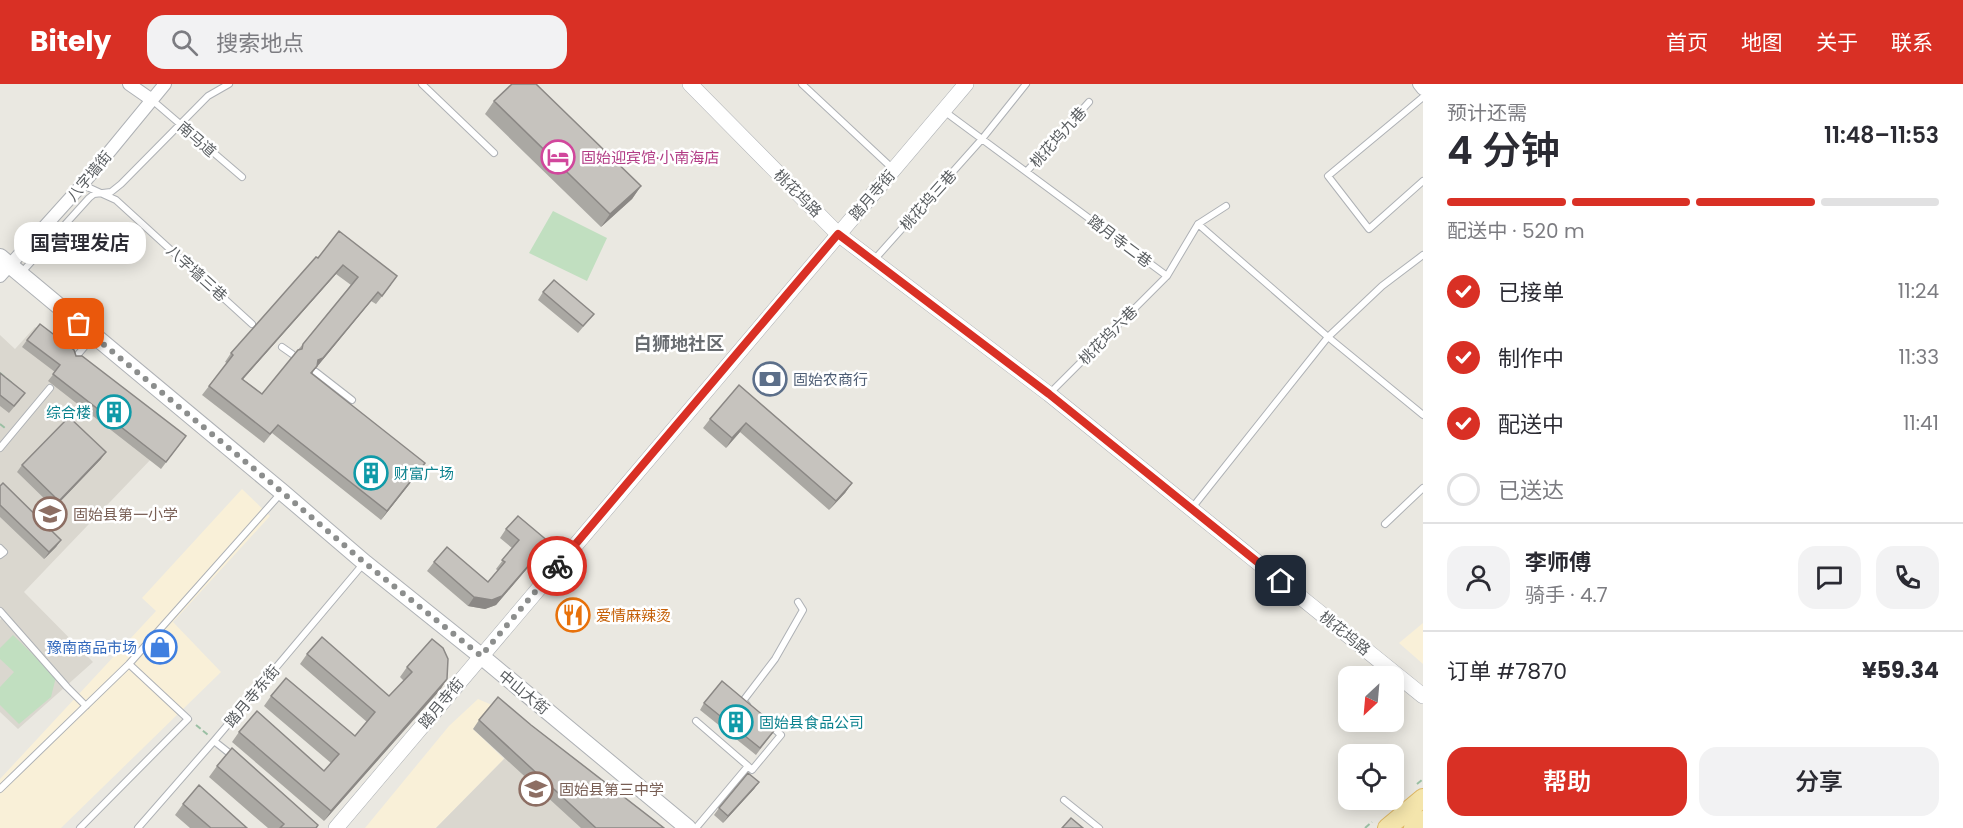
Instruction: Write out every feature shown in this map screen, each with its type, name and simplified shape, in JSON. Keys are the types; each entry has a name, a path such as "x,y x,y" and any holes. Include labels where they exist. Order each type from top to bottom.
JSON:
{"main road":[{"name":"中山大街","path":"8,268 688,828"},
{"path":"1387,828 1423,798"},
{"path":"1413,828 1423,820"}],"street":[{"path":"129,84 152,100"},
{"name":"八字墙街","path":"8,268 82,185 165,84"},
{"name":"桃花坞路","path":"690,84 838,234 1049,394 1423,696"},
{"name":"踏月寺街","path":"336,828 966,84"},
{"path":"1419,84 1423,89"}],"lane":[{"path":"8,268 94,194 111,192 121,184 208,96 229,84"},
{"path":"422,84 494,153"},
{"path":"802,84 894,169"},
{"name":"桃花坞三巷","path":"873,261 982,139 1026,84"},
{"path":"1423,97 1328,176 1369,229 1423,181"},
{"name":"南马道","path":"152,100 242,177"},
{"name":"桃花坞九巷","path":"1027,171 1089,102"},
{"name":"踏月寺二巷","path":"944,111 1167,276 1198,224"},
{"name":"八字墙三巷","path":"82,185 116,200 252,324"},
{"path":"1226,206 1198,224 1328,337 1423,414"},
{"path":"1192,509 1328,337 1382,286 1423,255"},
{"name":"桃花坞六巷","path":"1049,394 1167,276"},
{"path":"74,359 93,336"},
{"path":"282,346 292,354"},
{"path":"316,372 352,400"},
{"path":"0,448 50,388"},
{"path":"1385,524 1423,488"},
{"path":"0,789 129,664 282,492"},
{"path":"0,548 4,552 0,555"},
{"name":"踏月寺东街","path":"138,828 365,563"},
{"path":"751,708 743,701 775,659 803,610 798,602"},
{"path":"0,611 86,706"},
{"path":"80,828 188,718 129,664"},
{"path":"696,721 752,770 781,735 766,722"},
{"path":"214,741 241,763"},
{"path":"696,828 748,766"},
{"path":"1064,800 1099,828"}],"path":[{"path":"0,373 15,385"},
{"path":"188,718 214,741"}],"shaded area":[{"name":"固始县第一小学","path":"35,327 174,435 24,592 93,662 18,729 0,712 0,620 3,617 0,613 0,335 15,349"},
{"name":"豫南商品市场","path":"242,489 270,516 173,622 221,672 61,828 0,828 0,779 156,611 142,598"},
{"path":"1423,623 1423,664 1399,643"},
{"path":"478,699 492,705 473,729 504,759 436,828 365,828 449,726"},
{"name":"固始县第三中学","path":"524,733 647,828 436,828 504,759"}],"green space":[{"path":"553,211 607,238 587,281 529,253"},
{"path":"13,635 56,677 51,697 19,724 0,705 0,687 14,672 0,659 0,648"}],"building":[{"name":"固始迎宾馆·小南海店","path":"512,84 536,84 641,186 610,214 494,101"},
{"path":"339,231 397,276 382,296 378,292 323,358 318,360 317,366 311,373 425,463 387,511 278,425 270,434 209,386 233,355 231,353 316,257 318,258","holes":["343,265 358,277 303,344 302,349 298,350 262,394 242,379"]},
{"path":"554,280 594,314 583,326 543,292"},
{"name":"综合楼","path":"40,324 74,350 76,356 82,356 186,436 166,462 53,374 60,365 27,340"},
{"path":"0,373 25,393 14,406 0,395"},
{"path":"739,385 852,483 836,501 746,423 732,438 710,419"},
{"path":"69,417 106,452 59,501 22,465"},
{"path":"3,483 61,540 49,552 0,505 0,486"},
{"path":"518,516 549,542 502,596 492,600 474,597 434,562 447,547 488,582 505,562 502,560 519,540 506,529"},
{"path":"322,637 389,696 412,672 407,667 432,639 443,648 448,659 447,679 331,811 239,732 257,711 324,771 339,754 271,696 286,678 355,736 375,712 307,654"},
{"name":"固始县食品公司","path":"722,681 777,727 760,748 704,703"},
{"path":"498,697 664,828 596,828 479,720"},
{"path":"232,748 318,825 316,828 280,828 284,824 217,766"},
{"path":"748,773 759,782 728,816 719,808"},
{"path":"199,785 247,828 211,828 183,804"},
{"path":"1071,818 1083,828 1062,828"}],"way so far":[{"path":"79,324 365,563 481,656 557,566"}],"place":[{"name":"固始迎宾馆·小南海店","path":"558,157"},
{"name":"国营理发店","path":"79,324"},
{"name":"固始农商行","path":"770,379"},
{"name":"综合楼","path":"114,412"},
{"name":"财富广场","path":"371,473"},
{"name":"固始县第一小学","path":"50,514"},
{"name":"爱情麻辣烫","path":"573,615"},
{"name":"豫南商品市场","path":"160,647"},
{"name":"固始县食品公司","path":"736,722"},
{"name":"固始县第三中学","path":"536,789"}],"district":[{"name":"白狮地社区","path":"679,343"}],"route":[{"path":"557,566 838,234 1049,394 1281,581"}]}
